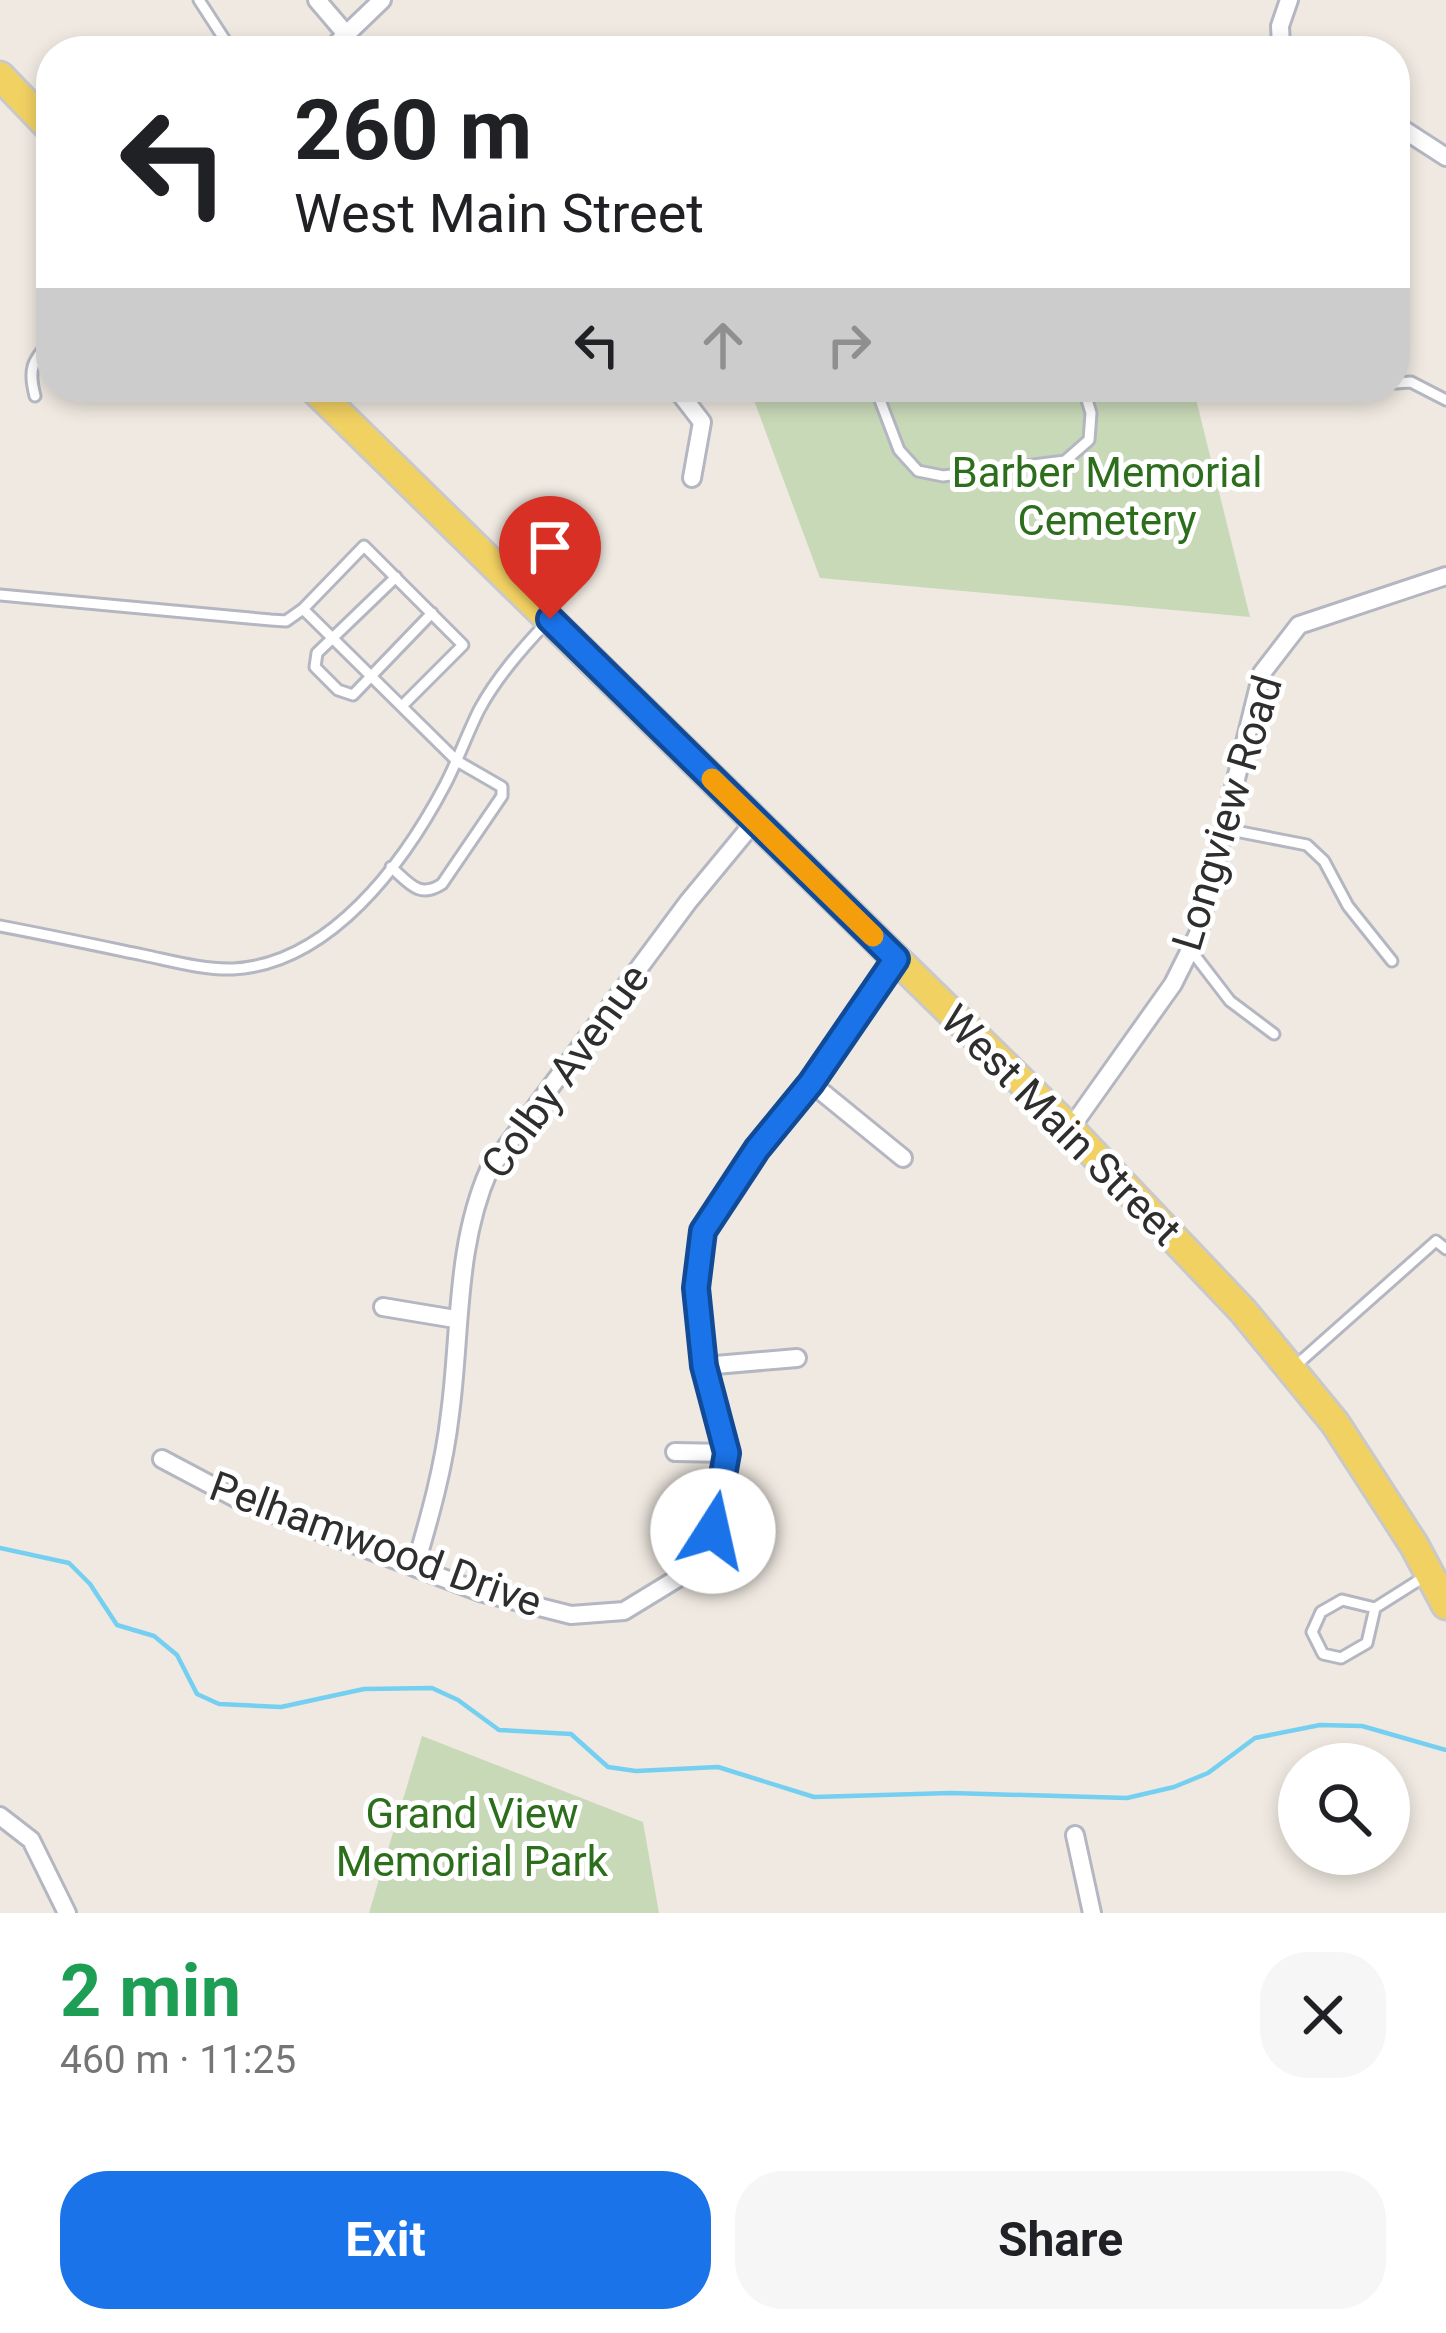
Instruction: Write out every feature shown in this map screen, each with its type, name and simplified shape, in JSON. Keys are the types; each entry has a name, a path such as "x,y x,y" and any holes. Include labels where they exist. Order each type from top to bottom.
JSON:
{"main road":[{"path":"0,76 36,113"},
{"name":"West Main Street","path":"328,402 1070,1130 1293,1368 1376,1483 1446,1605"}],"street":[{"path":"317,0 346,34 382,0"},
{"path":"1280,36 1289,0"},
{"path":"1410,134 1446,158"},
{"path":"687,402 702,422 692,478"},
{"name":"Longview Road","path":"1070,1130 1173,984 1190,949 1225,830 1262,673 1293,630 1446,576"},
{"name":"Colby Avenue","path":"415,1567 439,1482 451,1413 455,1319 471,1220 489,1170 688,902 755,821"},
{"name":"Pelhamwood Drive","path":"162,1459 245,1504 480,1592 571,1616 624,1611 678,1578 713,1531 727,1453 704,1366 696,1288 703,1231 896,959"},
{"path":"811,1083 903,1158"},
{"path":"383,1307 455,1319"},
{"path":"704,1366 797,1358"},
{"path":"675,1452 727,1453"},
{"path":"0,1816 32,1840 67,1913"},
{"path":"1076,1834 1092,1913"}],"lane":[{"path":"200,0 223,36"},
{"path":"34,396 29,373 36,356"},
{"path":"1410,382 1446,400"},
{"path":"881,402 899,450 918,471 943,476 1065,461 1089,440 1088,402"},
{"path":"0,595 286,621 364,546 463,645 402,706"},
{"path":"396,578 317,653 315,667 338,690 353,695 432,613"},
{"path":"303,609 457,761 502,787 502,796 442,884 429,892 418,891 391,867"},
{"path":"0,926 228,969 253,967 292,954 320,938 391,867 421,825 500,675 550,619"},
{"path":"1225,830 1307,844 1324,861 1348,906 1392,961"},
{"path":"1190,949 1230,1000 1274,1034"},
{"path":"1293,1368 1446,1232"},
{"path":"1436,1240 1446,1249"},
{"path":"1375,1608 1342,1600 1321,1612 1312,1632 1323,1654 1341,1658 1367,1643 1375,1608 1429,1574"}],"green space":[{"name":"Barber Memorial Cemetery","path":"755,402 1197,402 1250,617 820,578"},
{"name":"Grand View Memorial Park","path":"422,1736 643,1822 659,1913 369,1913"}],"waterway":[{"path":"0,1548 69,1563 90,1584 117,1625 154,1636 177,1655 197,1694 219,1704 281,1707 364,1689 432,1688 458,1700 499,1730 571,1734 608,1767 636,1771 718,1767 814,1797 951,1793 1127,1798 1208,1773 1255,1738 1320,1725 1362,1726 1446,1750"}],"slow traffic":[{"path":"712,779 873,936"}],"route":[{"path":"550,619 896,959 703,1231 696,1288 704,1366 727,1453 713,1531"}]}
